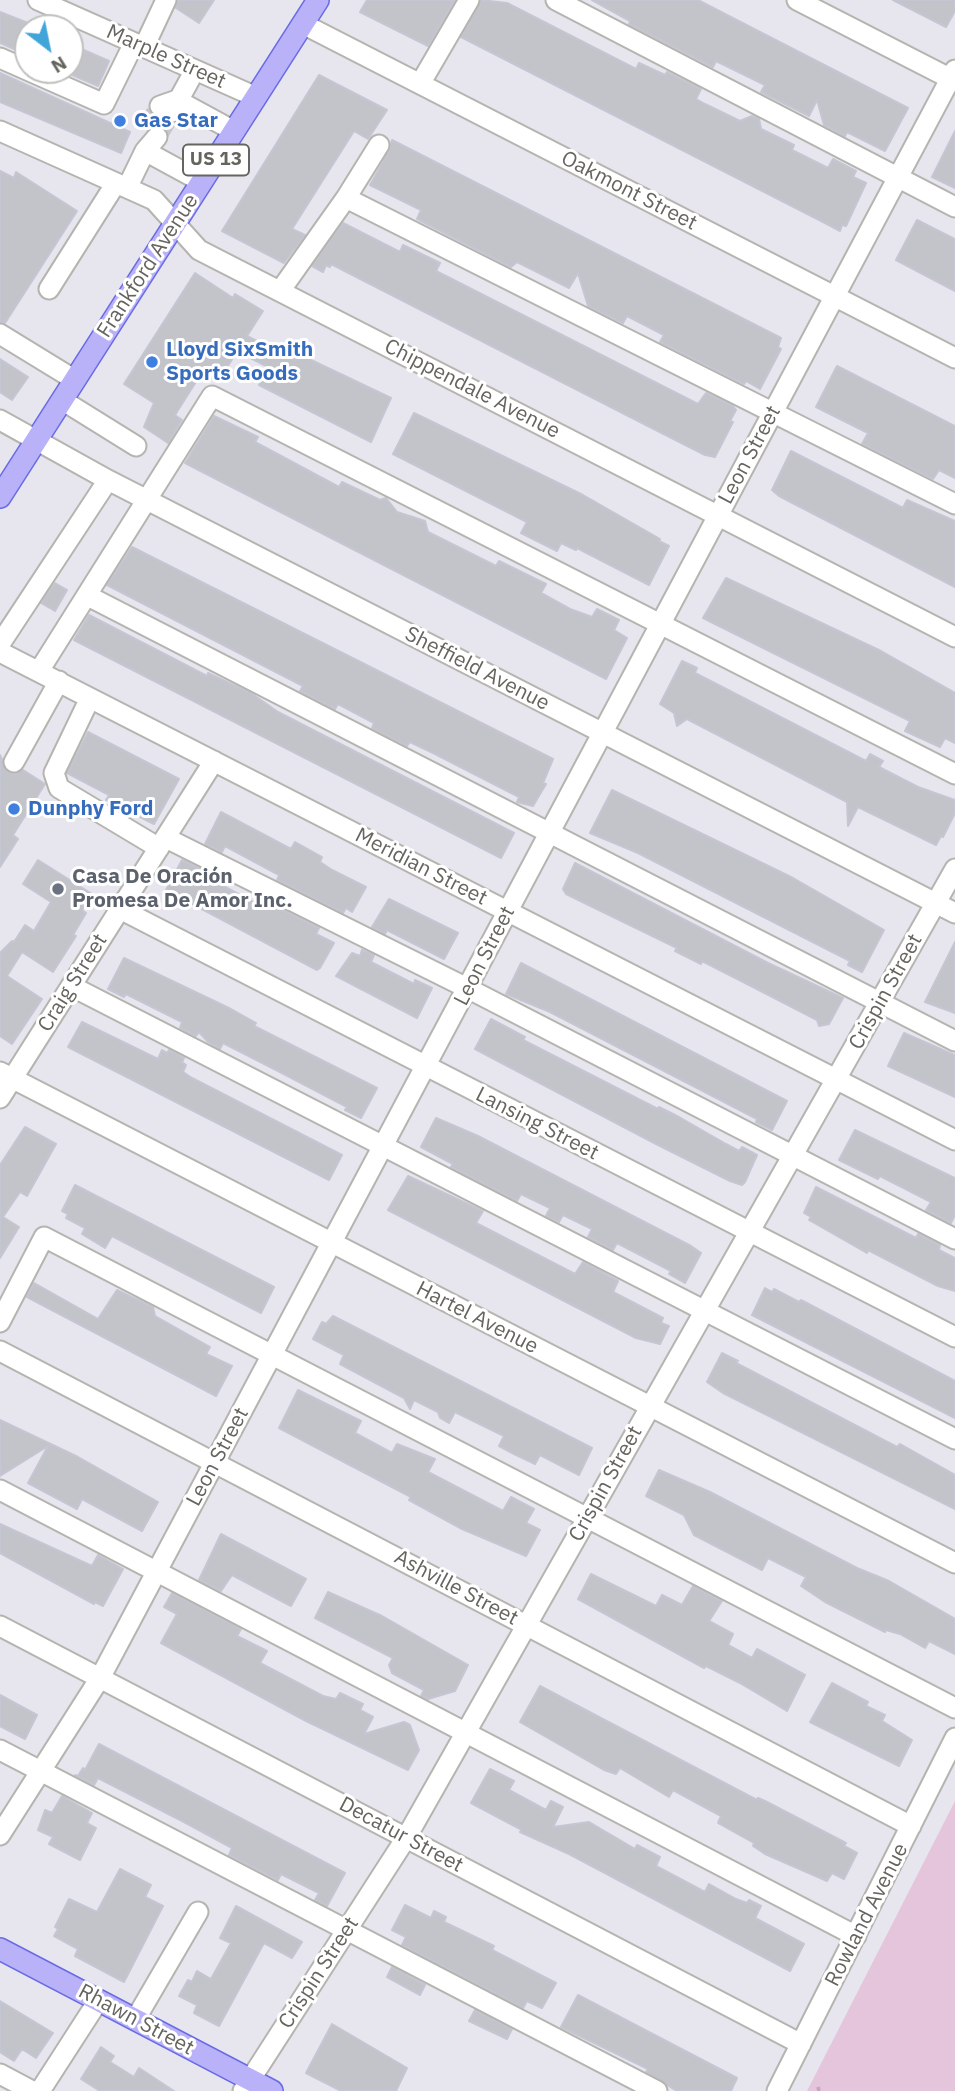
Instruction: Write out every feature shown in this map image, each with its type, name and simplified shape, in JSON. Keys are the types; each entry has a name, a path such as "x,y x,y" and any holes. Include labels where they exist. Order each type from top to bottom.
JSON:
{"main road":[{"name":"Frankford Avenue","path":"1,493 318,0"},
{"name":"Rhawn Street","path":"0,1949 135,2020 247,2085 272,2091"}],"street":[{"name":"Marple Street","path":"38,0 256,97"},
{"path":"0,58 103,104 166,0"},
{"path":"420,83 469,0"},
{"path":"556,0 955,207"},
{"path":"797,0 954,77"},
{"name":"Oakmont Street","path":"303,24 955,358"},
{"path":"195,70 173,111 234,131"},
{"name":"Leon Street","path":"0,1835 100,1678 469,989 660,622 954,77"},
{"name":"Chippendale Avenue","path":"0,131 154,200 200,250 955,636"},
{"path":"49,289 154,141 201,183"},
{"path":"280,291 346,198 379,145"},
{"path":"346,198 955,504"},
{"path":"0,334 75,380"},
{"path":"39,671 149,501 212,396 955,774"},
{"path":"62,400 136,446"},
{"name":"Sheffield Avenue","path":"0,421 108,481 955,914"},
{"path":"0,644 108,481"},
{"path":"88,596 955,1041"},
{"name":"Meridian Street","path":"0,652 955,1140"},
{"path":"14,762 59,681"},
{"path":"90,698 54,773 60,788 162,843 469,989 955,1239"},
{"name":"Craig Street","path":"0,1098 6,1076 71,986 214,761"},
{"name":"Crispin Street","path":"247,2085 406,1838 838,1080 955,869"},
{"name":"Lansing Street","path":"120,909 955,1337"},
{"path":"71,986 955,1439"},
{"name":"Hartel Avenue","path":"6,1076 955,1563"},
{"path":"0,1322 44,1237 274,1353 586,1519 955,1708"},
{"name":"Ashville Street","path":"0,1351 911,1826"},
{"path":"0,1490 856,1936"},
{"name":"Decatur Street","path":"0,1626 802,2044"},
{"name":"Rowland Avenue","path":"777,2091 955,1738"},
{"path":"0,1750 657,2091"},
{"path":"135,2020 198,1912"},
{"path":"40,2091 98,2001"},
{"path":"0,2074 32,2091"}],"shaded area":[{"path":"955,1801 955,2091 807,2091"}],"building":[{"path":"178,0 214,0 199,23 176,8"},
{"path":"367,0 455,0 428,46 360,12"},
{"path":"481,0 507,3 636,69 639,63 665,75 667,72 701,89 696,99 705,104 740,121 752,116 759,119 761,129 794,145 792,150 828,168 833,159 856,171 853,177 866,183 846,226 842,225 840,231 461,37"},
{"path":"592,0 698,0 908,108 885,151 847,132 845,136 824,125 817,100 809,116 761,92 765,85 716,61 713,67 629,24 630,21"},
{"path":"893,0 955,0 955,11 946,27"},
{"path":"0,12 14,18 14,49 0,43"},
{"path":"84,50 109,61 98,86 84,80"},
{"path":"0,73 14,79 14,84 24,84 130,132 121,153 0,102"},
{"path":"319,75 387,110 368,139 354,131 292,229 305,235 284,263 222,231"},
{"path":"955,131 955,188 932,177"},
{"path":"392,140 781,338 778,347 781,349 760,389 746,381 744,384 660,342 664,335 627,316 623,323 588,306 578,273 569,288 517,262 511,267 417,219 421,210 370,185 389,151"},
{"path":"0,171 14,178 16,172 77,211 5,323 0,322"},
{"path":"917,220 955,239 955,291 896,260"},
{"path":"343,223 400,252 403,245 440,263 436,271 698,404 706,393 733,406 736,410 730,421 733,422 715,457 705,455 331,264 330,267 326,265 323,272 312,266"},
{"path":"195,273 233,298 235,294 263,311 247,336 276,351 279,347 287,351 288,349 391,398 371,442 259,385 268,367 237,351 228,366 218,368 211,379 206,382 199,377 175,415 182,420 168,443 144,427 154,403 124,384"},
{"path":"0,359 28,377 12,400 0,392"},
{"path":"837,366 955,426 955,478 939,470 933,479 862,444 868,433 816,407"},
{"path":"414,413 583,495 660,539 659,541 669,546 649,585 577,548 576,550 561,543 557,551 521,533 527,522 393,454"},
{"path":"214,416 258,437 255,442 339,487 342,482 380,500 386,498 397,512 425,521 428,532 496,566 499,561 546,584 541,593 570,609 592,617 597,609 619,620 614,630 627,638 606,679 185,463"},
{"path":"791,451 903,508 907,500 955,521 955,587 779,496 772,490"},
{"path":"132,547 553,759 543,783 546,784 533,806 517,802 519,797 435,754 410,742 407,746 372,728 374,723 338,704 335,709 300,691 303,686 107,585"},
{"path":"726,578 881,651 955,693 955,743 945,738 940,747 905,731 910,721 703,618"},
{"path":"55,583 67,590 55,611 41,603"},
{"path":"89,615 207,676 208,673 251,693 278,712 514,833 501,858 74,640"},
{"path":"682,661 697,668 695,673 866,761 870,754 883,761 879,767 918,787 955,800 955,813 943,837 941,836 936,845 858,807 848,826 847,802 687,719 677,726 674,713 660,704"},
{"path":"88,732 179,779 154,824 106,800 109,795 67,773"},
{"name":"Dunphy Ford","path":"0,755 8,772 15,774 23,770 45,784 13,835 18,839 0,867"},
{"path":"612,790 793,878 884,930 862,972 848,965 850,961 638,853 590,833"},
{"path":"221,812 291,849 295,842 322,857 320,862 332,870 366,887 352,912 346,908 343,913 277,880 279,875 225,846 222,852 205,844"},
{"path":"38,860 92,894 82,910 86,913 73,935 76,936 53,972 22,952 7,976 42,999 12,1044 0,1036 0,953 14,942 25,925 34,931 51,902 23,884"},
{"path":"182,860 211,874 209,878 262,907 265,901 319,928 316,934 334,943 320,968 317,970 166,890"},
{"path":"575,863 768,963 843,998 829,1024 819,1026 817,1020 566,894 563,889"},
{"path":"389,899 458,933 444,959 387,930 385,934 372,927"},
{"path":"955,942 955,1013 925,1002"},
{"path":"362,950 374,955 371,962 414,984 415,980 432,988 417,1018 336,976 352,953 360,956"},
{"path":"124,958 231,1009 256,1023 254,1026 377,1088 361,1118 345,1110 347,1107 223,1043 220,1049 208,1042 199,1032 196,1036 180,1028 182,1022 126,994 124,997 108,989"},
{"path":"521,963 787,1101 772,1130 756,1122 757,1119 550,1012 506,994"},
{"path":"491,1019 525,1037 523,1040 658,1109 659,1107 679,1117 739,1151 742,1147 757,1155 745,1182 742,1185 730,1181 475,1049"},
{"path":"82,1022 158,1059 162,1050 167,1053 169,1050 184,1058 182,1062 186,1065 183,1072 192,1078 342,1155 329,1180 68,1047"},
{"path":"904,1033 955,1055 955,1097 888,1066"},
{"path":"436,1118 478,1136 691,1246 701,1253 685,1283 669,1274 671,1271 617,1243 613,1250 588,1237 592,1229 563,1215 559,1222 546,1216 550,1208 521,1194 517,1201 451,1167 453,1164 421,1147"},
{"path":"25,1127 56,1144 27,1196 20,1192 3,1217 19,1227 0,1258 0,1165"},
{"path":"855,1130 955,1178 955,1215 951,1223 926,1210 931,1202 880,1176 878,1179 839,1160"},
{"path":"408,1176 483,1211 476,1223 575,1274 583,1262 618,1281 613,1292 663,1318 661,1323 669,1326 660,1344 636,1338 388,1210"},
{"path":"75,1185 274,1287 261,1313 112,1236 105,1248 82,1234 85,1228 66,1218 68,1214 62,1211"},
{"path":"816,1187 916,1238 918,1234 940,1245 939,1250 955,1258 955,1291 938,1286 868,1250 867,1253 809,1220 811,1217 804,1213"},
{"path":"34,1283 98,1319 117,1290 153,1307 155,1316 210,1347 206,1354 232,1366 216,1396 27,1297"},
{"path":"765,1288 772,1292 774,1289 799,1302 801,1300 955,1381 955,1418 752,1315"},
{"path":"333,1316 592,1448 579,1475 540,1455 535,1464 512,1453 499,1446 504,1436 455,1412 449,1423 440,1418 438,1412 414,1400 410,1409 404,1398 340,1364 344,1355 313,1339 322,1322 326,1324"},
{"path":"722,1353 738,1361 736,1363 897,1447 900,1444 955,1475 955,1509 723,1393 707,1382"},
{"path":"298,1390 361,1421 355,1433 392,1453 397,1444 435,1459 428,1472 503,1511 511,1497 534,1509 526,1523 540,1530 526,1556 462,1529 409,1500 411,1497 279,1428"},
{"path":"0,1420 78,1457 158,1502 142,1531 82,1499 77,1509 28,1483 48,1446 0,1476"},
{"path":"659,1470 710,1492 857,1568 889,1581 955,1619 955,1654 929,1641 925,1648 900,1634 886,1630 885,1632 825,1602 801,1586 806,1577 768,1558 762,1570 694,1535 684,1515 646,1496"},
{"path":"0,1524 92,1566 98,1555 123,1569 103,1606 95,1602 94,1604 0,1553"},
{"path":"221,1534 306,1579 291,1606 232,1575 221,1591 199,1580"},
{"path":"591,1574 656,1606 662,1595 682,1605 693,1586 722,1601 709,1621 733,1634 728,1645 752,1658 757,1649 805,1675 787,1711 740,1683 706,1666 704,1668 578,1599"},
{"path":"328,1592 382,1616 468,1665 455,1691 428,1699 421,1696 424,1690 392,1673 389,1665 393,1658 315,1618"},
{"path":"172,1593 241,1629 237,1636 267,1651 260,1663 323,1696 336,1699 340,1693 363,1704 360,1710 373,1717 364,1734 404,1722 410,1725 419,1750 408,1770 306,1721 161,1643 177,1614 164,1607"},
{"path":"832,1683 868,1702 866,1706 885,1715 882,1721 912,1740 899,1766 810,1722"},
{"path":"540,1686 757,1800 758,1798 765,1801 846,1843 844,1846 857,1853 844,1879 832,1873 827,1881 765,1854 753,1846 754,1843 718,1823 721,1816 673,1790 669,1797 620,1768 616,1774 604,1770 520,1722"},
{"path":"0,1695 37,1715 25,1739 0,1726"},
{"path":"99,1744 345,1873 327,1906 315,1900 319,1893 281,1874 278,1880 229,1855 232,1848 184,1822 98,1778 94,1785 75,1775 78,1776 83,1768 85,1770"},
{"path":"490,1769 514,1781 509,1790 546,1810 551,1801 563,1807 553,1827 589,1822 635,1849 637,1845 660,1857 656,1866 705,1892 709,1884 736,1899 747,1903 749,1900 761,1906 755,1918 804,1944 790,1971 569,1854 520,1832 522,1830 471,1803"},
{"path":"62,1796 92,1813 87,1823 96,1828 80,1860 49,1844 53,1837 38,1830 45,1810 52,1813"},
{"path":"120,1869 151,1885 145,1897 163,1906 124,1982 75,1956 78,1949 54,1936 58,1929 55,1927 69,1899 97,1912"},
{"path":"405,1905 431,1918 434,1911 446,1917 444,1922 494,1946 492,1950 556,1983 542,2008 527,2001 523,2008 402,1945 406,1937 392,1930"},
{"path":"236,1906 302,1942 292,1958 264,1943 219,2026 194,2013 197,2005 179,1996 188,1980 192,1982 197,1971 211,1979 231,1943 220,1938"},
{"path":"392,1967 425,1985 420,1995 387,1977"},
{"path":"578,1995 737,2078 731,2091 677,2091 646,2072 648,2069 561,2027"},
{"path":"0,2001 53,2033 36,2058 22,2049 14,2061 0,2052"},
{"path":"475,2010 512,2029 507,2039 469,2021"},
{"path":"332,2024 407,2068 396,2091 341,2091 306,2073"},
{"path":"101,2047 114,2056 110,2062 134,2077 139,2068 174,2091 100,2091 81,2079"}],"tunnel":[{"path":"145,129 160,106"},
{"path":"157,137 171,114"}],"place":[{"name":"Gas Star","path":"120,121"},
{"name":"Lloyd SixSmith Sports Goods","path":"152,362"},
{"name":"Dunphy Ford","path":"14,809"},
{"name":"Casa De Oración Promesa De Amor Inc.","path":"58,889"}]}
